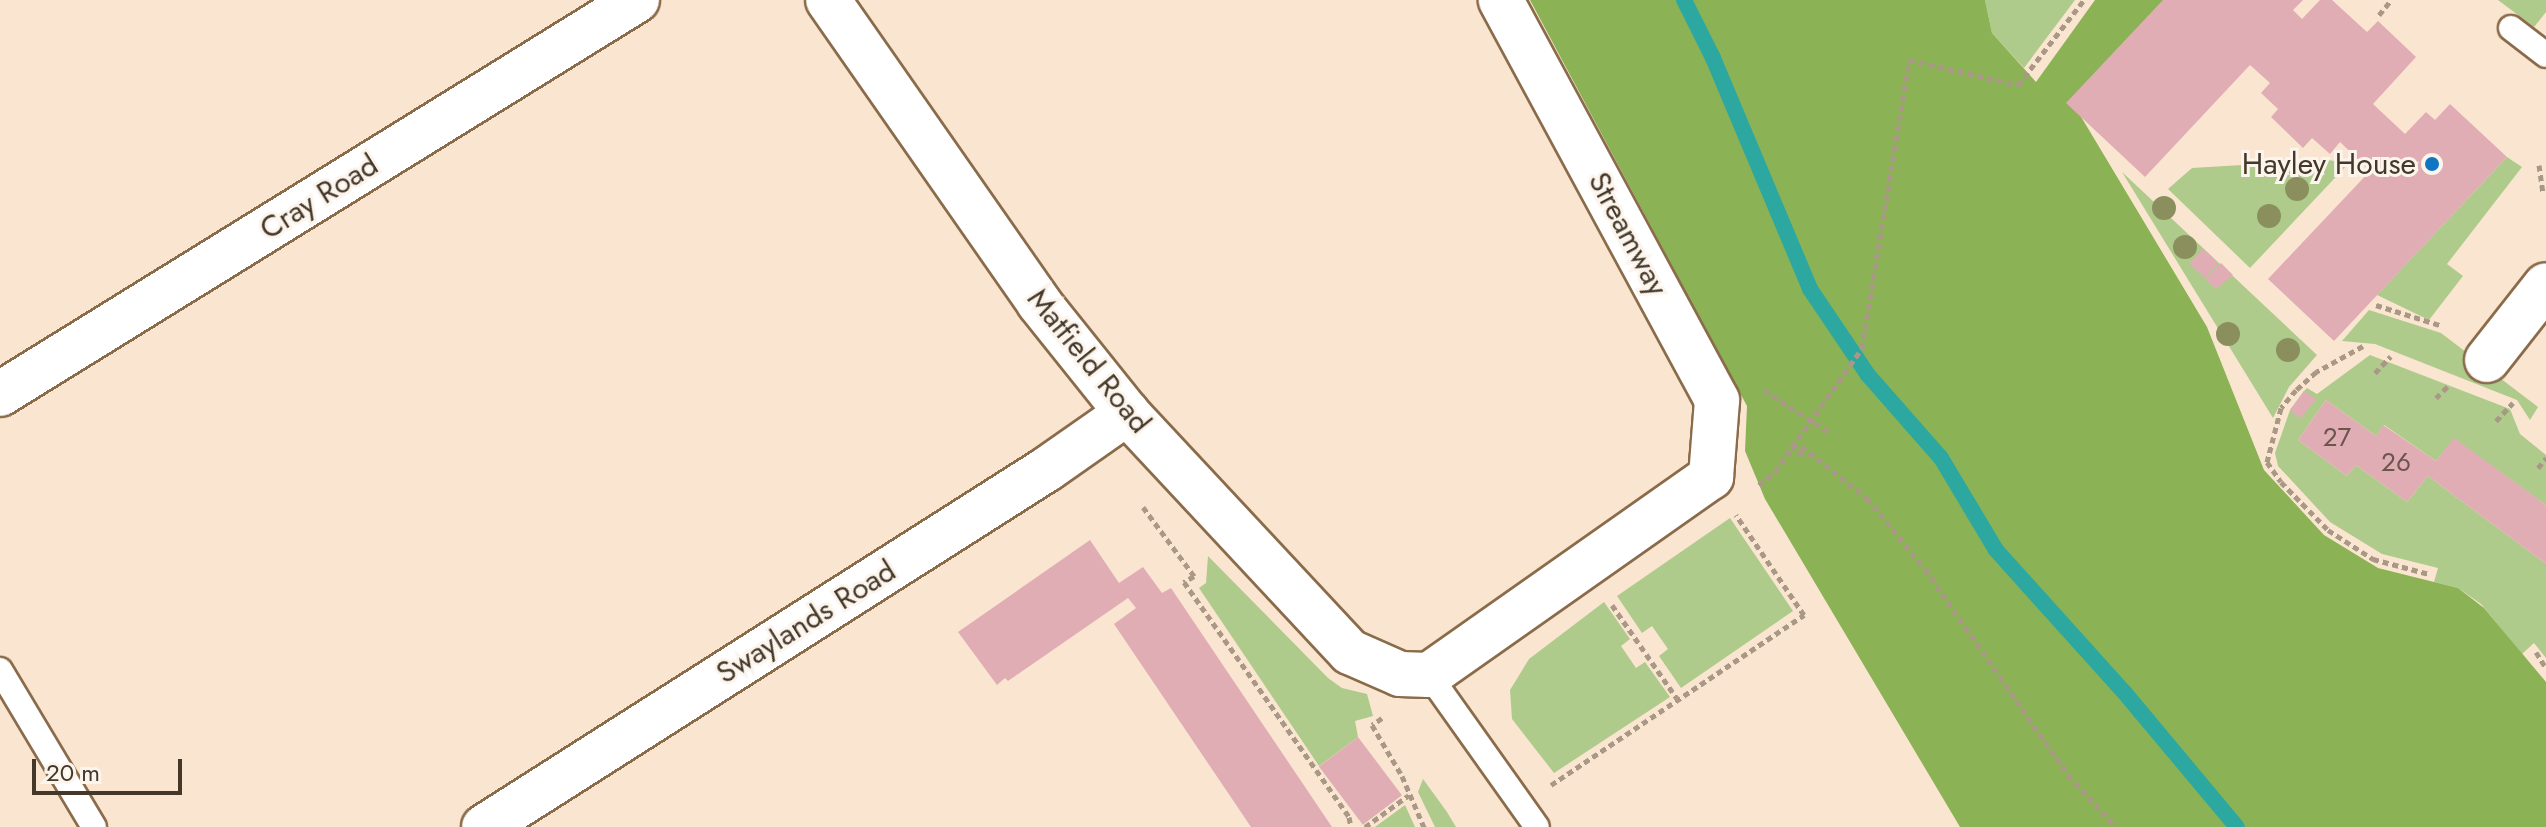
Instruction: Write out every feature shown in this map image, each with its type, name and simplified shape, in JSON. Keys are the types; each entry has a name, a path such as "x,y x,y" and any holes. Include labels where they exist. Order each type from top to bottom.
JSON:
{"street":[{"name":"Cray Road","path":"0,394 637,0"},
{"name":"Matfield Road","path":"828,0 1039,303 1127,413 1350,652 1414,674"},
{"name":"Streamway","path":"1501,0 1717,400 1711,477"},
{"path":"2487,360 2546,285"},
{"name":"Swaylands Road","path":"484,827 1047,469 1127,413"},
{"path":"1414,674 1585,566 1711,477"}],"lane":[{"path":"2511,28 2546,55"},
{"path":"0,670 94,827"},
{"path":"1414,674 1537,827"}],"path":[{"path":"1711,477 1758,486 1775,472 1862,348 1909,60 2018,85 2031,73 2084,0"},
{"path":"2379,15 2391,0"},
{"path":"2539,165 2543,194"},
{"path":"2376,305 2440,325"},
{"path":"2363,346 2316,372 2281,408 2267,462 2281,482 2328,530 2382,562 2429,574"},
{"path":"2375,373 2391,356"},
{"path":"2496,421 2513,403"},
{"path":"1810,418 1830,433"},
{"path":"1792,444 1797,453 1810,456 1867,498 1925,569 2068,775 2116,827"},
{"path":"2538,468 2546,458"},
{"path":"1521,805 1804,615 1711,477"},
{"path":"1143,507 1194,576 1184,582 1349,817 1351,827"},
{"path":"1585,566 1678,700"},
{"path":"2536,652 2546,668"},
{"path":"1414,674 1405,705 1372,725 1424,827"},
{"path":"1365,827 1410,795"}],"green space":[{"path":"1530,0 1985,0 1992,33 2036,82 2095,0 2169,0 2077,110 2207,327 2264,470 2324,535 2378,568 2458,588 2484,608 2546,682 2546,827 1960,827 1765,499 1745,451 1747,406"},
{"path":"1985,0 2075,0 2024,68 1992,33"},
{"path":"2498,0 2546,0 2546,12 2534,27"},
{"path":"2507,157 2522,167 2447,264 2463,276 2429,320 2377,295"},
{"path":"2328,160 2349,163 2250,268 2168,189 2192,168"},
{"path":"2122,172 2317,355 2289,387 2273,418"},
{"path":"2369,310 2441,333 2538,407 2530,420 2517,400 2375,344 2342,341"},
{"path":"2370,355 2510,409 2520,434 2546,455 2546,505 2454,439 2436,461 2384,425 2376,436 2326,400 2298,440 2347,476 2356,465 2407,502 2428,476 2546,564 2546,658 2534,643 2522,654 2481,604 2458,588 2434,582 2438,568 2382,554 2330,522 2278,466 2275,453 2290,410 2304,391 2307,388 2317,394"},
{"path":"1730,518 1793,611 1681,688 1659,656 1668,649 1652,626 1642,633 1617,596"},
{"path":"1208,556 1328,678 1342,688 1367,694 1373,716 1355,721 1358,737 1319,766 1199,588 1206,583"},
{"path":"1604,602 1630,639 1621,646 1636,668 1645,662 1670,697 1554,773 1512,719 1510,690 1529,659"},
{"path":"1423,779 1456,827 1435,827 1418,792"},
{"path":"1405,805 1415,827 1375,827"}],"building":[{"name":"Hayley House","path":"2163,0 2303,0 2293,10 2302,19 2320,0 2332,0 2367,32 2378,21 2416,57 2373,104 2405,134 2426,112 2435,120 2450,104 2507,157 2334,341 2268,279 2370,171 2340,142 2330,154 2312,138 2303,148 2271,117 2278,109 2261,93 2270,83 2250,65 2145,177 2066,103"},
{"path":"2203,249 2218,263 2205,278 2189,264"},
{"path":"2221,263 2233,275 2216,289 2205,279"},
{"path":"2304,391 2316,399 2300,419 2290,410"},
{"path":"2326,400 2376,436 2383,425 2436,461 2454,438 2546,505 2546,564 2428,476 2407,502 2356,465 2347,476 2298,440"},
{"path":"1090,540 1119,583 1143,567 1162,593 1171,588 1332,827 1251,827 1114,624 1136,608 1128,598 1008,681 1005,678 997,685 958,632"},
{"path":"1358,737 1402,795 1363,825 1319,766"}],"waterway":[{"path":"1684,0 1713,58 1810,289 1868,375 1941,458 1996,550 2124,692 2237,827"}],"place":[{"name":"Hayley House","path":"2432,164"}]}
